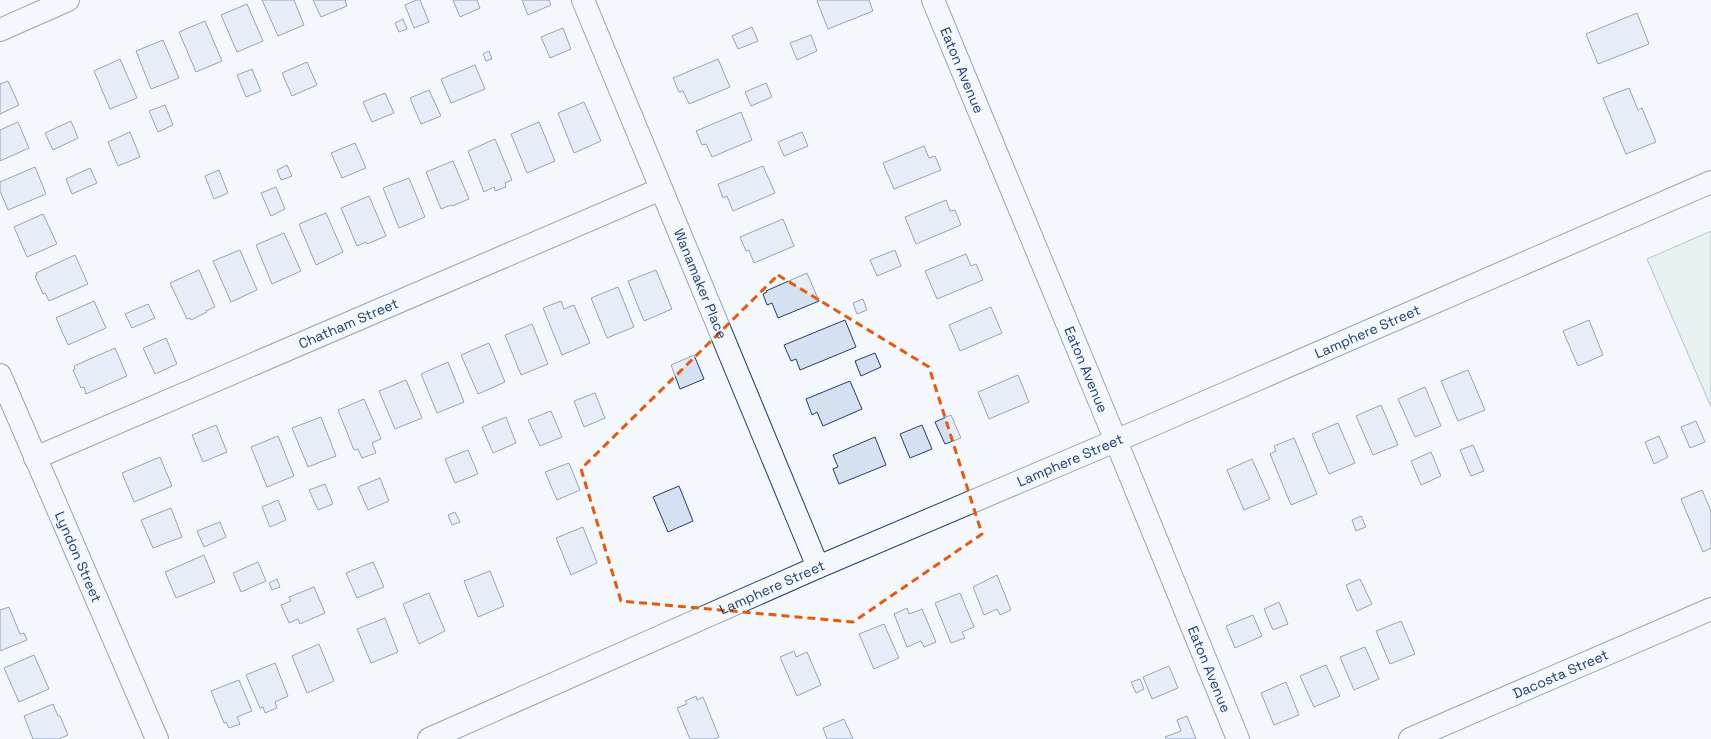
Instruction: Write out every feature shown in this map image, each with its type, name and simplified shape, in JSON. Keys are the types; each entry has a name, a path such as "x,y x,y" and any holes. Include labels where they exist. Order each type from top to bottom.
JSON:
{"street":[{"path":"0,30 68,0"},
{"name":"Wanamaker Place","path":"583,0 818,567"},
{"name":"Eaton Avenue","path":"933,0 1238,739"},
{"name":"Lamphere Street","path":"429,739 818,567 1116,441 1711,182"},
{"name":"Chatham Street","path":"35,458 661,189"},
{"name":"Lyndon Street","path":"0,375 157,739"},
{"name":"Dacosta Street","path":"1410,739 1711,609"}],"highlighted area":[{"path":"778,275 929,367 982,534 853,622 621,601 581,469"}],"shaded area":[{"path":"1711,231 1711,407 1647,259"}],"building":[{"path":"262,0 294,0 304,25 278,36"},
{"path":"313,0 345,0 347,6 321,17"},
{"path":"416,0 420,0 429,22 414,28 405,5"},
{"path":"453,0 477,0 480,8 460,17"},
{"path":"522,0 549,0 551,5 528,15"},
{"path":"869,0 873,11 828,29 817,1"},
{"path":"247,4 263,41 237,52 221,15"},
{"path":"1637,13 1649,44 1598,64 1586,34"},
{"path":"403,19 407,29 399,32 395,23"},
{"path":"205,21 222,61 196,72 179,32"},
{"path":"752,27 758,41 738,49 732,36"},
{"path":"563,28 571,49 550,58 541,37"},
{"path":"811,35 817,51 797,60 790,43"},
{"path":"163,40 179,78 151,89 136,51"},
{"path":"489,51 492,59 486,61 483,54"},
{"path":"120,59 137,98 110,109 94,71"},
{"path":"718,59 730,87 689,104 683,91 679,92 673,78"},
{"path":"307,62 317,85 292,96 282,73"},
{"path":"475,65 485,89 451,103 441,79"},
{"path":"252,69 261,91 246,97 237,75"},
{"path":"8,81 19,105 0,114 0,84"},
{"path":"766,83 772,97 751,106 745,92"},
{"path":"1629,88 1638,110 1642,108 1656,142 1626,154 1603,98"},
{"path":"429,90 441,116 421,124 410,98"},
{"path":"385,93 394,113 372,122 363,102"},
{"path":"584,102 601,141 574,153 558,113"},
{"path":"165,105 173,125 158,132 149,111"},
{"path":"741,112 752,140 712,157 706,144 702,145 696,131"},
{"path":"71,121 78,138 53,150 45,133"},
{"path":"18,122 29,148 0,161 0,130"},
{"path":"539,122 555,161 527,173 511,134"},
{"path":"130,132 140,157 118,166 108,142"},
{"path":"802,132 808,146 784,156 778,142"},
{"path":"495,139 512,180 505,183 506,187 495,191 494,187 484,192 468,151"},
{"path":"355,143 366,168 342,178 331,153"},
{"path":"924,146 929,158 935,156 941,170 894,189 883,163"},
{"path":"453,161 469,199 441,209 426,172"},
{"path":"287,165 292,176 281,180 277,170"},
{"path":"763,166 775,193 733,211 727,196 723,198 718,184"},
{"path":"35,167 46,194 8,210 0,191 0,182"},
{"path":"90,168 97,183 72,194 66,179"},
{"path":"219,170 228,193 214,199 205,176"},
{"path":"409,178 425,217 399,228 383,188"},
{"path":"276,187 285,209 271,216 261,193"},
{"path":"369,196 386,236 367,244 366,242 357,246 341,208"},
{"path":"946,200 950,211 955,210 961,225 916,244 905,217"},
{"path":"326,213 343,252 316,265 299,224"},
{"path":"43,214 57,244 27,257 14,227"},
{"path":"783,219 794,246 754,263 749,250 746,251 740,237"},
{"path":"284,233 301,271 272,284 256,245"},
{"path":"240,250 257,290 231,302 213,261"},
{"path":"895,250 901,266 877,276 870,260"},
{"path":"966,254 971,266 976,264 983,280 937,299 925,271"},
{"path":"75,255 88,284 49,301 45,293 43,294 35,276 37,275 36,273"},
{"path":"199,270 215,307 191,320 190,318 187,319 170,283"},
{"path":"656,270 672,309 644,321 628,281"},
{"path":"807,273 819,301 778,318 772,303 767,305 763,294 767,292 766,291"},
{"path":"618,287 634,327 607,338 591,298"},
{"path":"863,299 867,310 857,314 853,303"},
{"path":"94,301 106,328 68,345 56,318"},
{"path":"561,301 564,309 574,305 590,343 562,355 543,308"},
{"path":"148,304 155,318 132,328 125,314"},
{"path":"991,307 1002,333 960,351 949,325"},
{"path":"845,320 856,347 800,370 796,359 791,361 784,345"},
{"path":"1589,320 1603,355 1578,366 1563,331"},
{"path":"532,324 548,364 521,375 505,335"},
{"path":"166,338 177,364 155,374 143,348"},
{"path":"489,343 505,382 478,394 461,355"},
{"path":"115,348 127,376 86,394 84,387 81,388 73,370 75,369 74,366"},
{"path":"875,353 881,367 861,376 855,361"},
{"path":"694,355 704,379 680,389 671,365"},
{"path":"448,362 464,402 437,413 421,374"},
{"path":"1468,370 1485,410 1458,421 1441,381"},
{"path":"1018,375 1029,402 989,419 978,392"},
{"path":"406,380 422,418 395,429 379,391"},
{"path":"850,381 862,409 823,426 817,412 812,415 806,399"},
{"path":"1425,387 1441,426 1415,437 1398,399"},
{"path":"595,393 605,418 584,427 574,401"},
{"path":"364,399 381,439 372,443 376,453 362,458 358,449 354,450 338,410"},
{"path":"1381,405 1398,445 1373,455 1356,416"},
{"path":"551,411 562,437 540,446 528,420"},
{"path":"951,415 961,438 945,444 935,422"},
{"path":"321,417 336,456 308,467 292,428"},
{"path":"506,417 516,443 493,453 482,427"},
{"path":"1696,421 1705,442 1690,448 1681,427"},
{"path":"1338,423 1355,463 1329,474 1312,434"},
{"path":"216,425 227,452 203,462 192,435"},
{"path":"922,425 932,449 910,458 900,434"},
{"path":"278,436 294,476 267,487 251,447"},
{"path":"1659,436 1668,457 1654,464 1645,442"},
{"path":"875,437 886,465 839,484 833,469 838,467 833,455"},
{"path":"1294,438 1317,494 1291,505 1270,454 1276,451 1274,446"},
{"path":"1473,445 1484,471 1471,476 1460,450"},
{"path":"468,450 478,474 455,483 445,459"},
{"path":"1431,452 1441,476 1421,485 1411,461"},
{"path":"160,457 172,486 134,502 122,473"},
{"path":"1252,459 1270,499 1244,510 1227,470"},
{"path":"569,463 580,490 557,500 545,472"},
{"path":"380,478 389,501 368,510 358,487"},
{"path":"325,484 333,504 318,510 309,490"},
{"path":"679,486 693,521 668,532 653,497"},
{"path":"1702,490 1711,511 1711,548 1703,552 1681,499"},
{"path":"278,500 286,520 270,527 262,507"},
{"path":"171,508 182,537 153,548 141,520"},
{"path":"455,512 460,522 452,525 448,515"},
{"path":"1361,516 1366,527 1356,531 1352,520"},
{"path":"220,522 226,537 204,547 197,531"},
{"path":"583,527 597,563 571,575 556,538"},
{"path":"204,555 215,582 176,598 165,572"},
{"path":"258,562 266,581 241,592 233,573"},
{"path":"373,562 384,587 357,598 346,573"},
{"path":"490,571 504,606 478,617 464,581"},
{"path":"997,575 1011,610 1000,615 997,609 984,615 973,587"},
{"path":"277,579 280,587 272,590 269,583"},
{"path":"1360,579 1372,604 1357,611 1346,585"},
{"path":"314,587 325,613 300,624 298,619 289,623 281,605 291,601 289,597"},
{"path":"429,593 445,631 419,644 403,604"},
{"path":"960,593 974,627 962,632 965,638 951,643 935,603"},
{"path":"1279,602 1288,624 1273,630 1264,609"},
{"path":"9,607 20,634 24,633 27,640 0,651 0,610"},
{"path":"907,608 909,614 922,609 936,642 924,647 921,641 907,647 894,614"},
{"path":"1253,615 1262,636 1235,648 1226,626"},
{"path":"385,618 398,652 371,663 357,629"},
{"path":"1401,621 1415,654 1390,664 1376,631"},
{"path":"884,624 899,658 874,669 859,634"},
{"path":"319,644 334,681 307,693 292,656"},
{"path":"1365,647 1379,679 1354,690 1340,657"},
{"path":"794,651 796,657 807,652 821,685 797,696 780,657"},
{"path":"34,655 49,689 19,702 4,668"},
{"path":"275,663 288,696 275,702 277,708 265,713 263,707 260,708 246,675"},
{"path":"1326,665 1340,696 1314,707 1300,676"},
{"path":"1169,666 1178,688 1152,699 1143,677"},
{"path":"1140,679 1144,689 1136,693 1131,682"},
{"path":"239,680 252,711 237,717 240,724 229,728 226,722 224,723 211,691"},
{"path":"1286,682 1299,715 1274,725 1261,693"},
{"path":"696,696 697,700 703,697 719,737 714,739 690,739 677,708 687,704 685,701"},
{"path":"53,704 68,735 59,739 33,739 24,716"},
{"path":"1187,716 1196,739 1166,739 1165,737 1181,731 1177,720"},
{"path":"844,719 853,739 827,739 823,728"}]}
